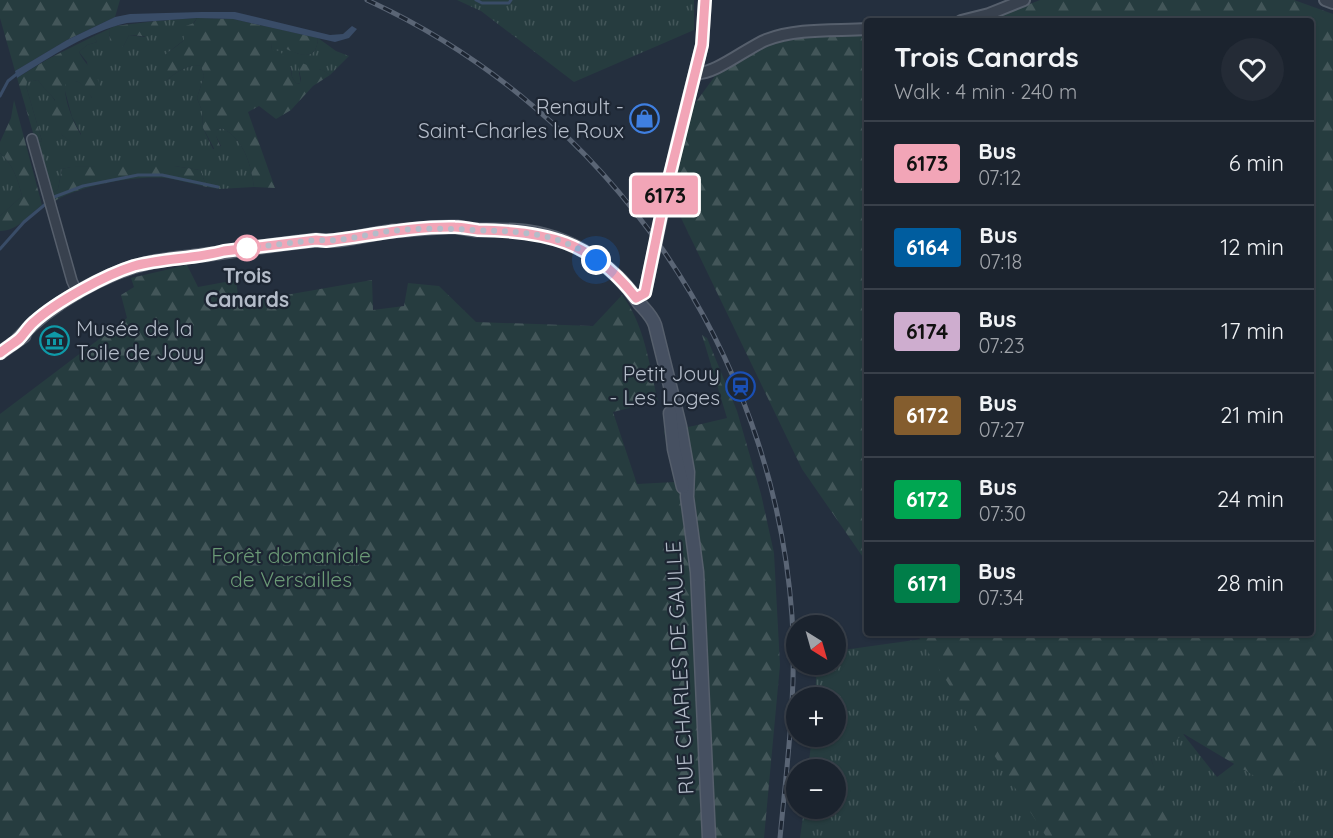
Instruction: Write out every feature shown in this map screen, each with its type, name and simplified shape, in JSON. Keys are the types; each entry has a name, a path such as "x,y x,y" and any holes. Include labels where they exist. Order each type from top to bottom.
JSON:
{"main road":[{"name":"RUE CHARLES DE GAULLE","path":"0,352 62,301 112,275 153,261 250,248 370,236 383,232 457,227 530,232 569,243 610,270 652,317 658,331 686,454 687,496 698,572 709,838"}],"street":[{"path":"636,298 645,293 667,186 703,39 705,0"},
{"path":"973,18 1024,0"},
{"path":"1325,0 1333,3"},
{"path":"695,73 700,74 717,67 757,44 790,33 864,29"},
{"path":"32,139 72,281 78,294"}],"green space":[{"path":"0,0 120,0 115,17 67,40 15,71 0,18"},
{"path":"457,0 694,0 694,30 574,82 481,11"},
{"path":"1040,0 1294,0 1333,14 1333,743 1283,793 1184,734 1151,759 1179,838 1047,838 918,636 1314,636 1314,18 994,18"},
{"path":"197,18 184,36 184,40 165,55 166,81 182,69 201,66 204,76 197,98 202,111 203,128 213,149 221,146 216,130 222,128 236,139 248,161 254,187 219,189 207,187 200,170 174,166 71,167 62,169 58,189 51,195 36,143 42,141 26,82 38,80 51,95 55,101 54,107 62,135 80,148 81,134 72,117 65,91 65,84 74,81 84,86 92,98 87,62 79,52 87,45 97,42 94,36 109,29 110,42 123,47 129,35 144,37 158,27 156,21"},
{"path":"197,18 233,19 318,38 316,48 307,55 272,43 271,50 280,51 289,60 292,77 296,83 300,84 301,79 297,61 330,75 313,86 291,110 276,119 259,106 248,112 275,188 254,187 251,170 241,145 222,128 216,130 216,136 223,153 217,154 203,128 202,111 197,98 204,76 201,66 182,69 166,81 161,73 160,62 184,40 183,27 194,23"},
{"path":"156,21 159,27 150,36 129,35 123,47 116,47 110,42 109,29 115,26"},
{"path":"864,34 864,559 802,469 670,195 693,106 715,76 750,53 770,44 802,38"},
{"path":"94,36 97,42 87,45 79,52 98,80 100,86 96,100 79,82 75,81 65,85 68,105 83,138 84,148 80,149 62,135 50,112 55,100 38,80 27,82 26,86 42,141 36,143 17,78 48,59"},
{"path":"318,38 336,51 349,56 330,75 315,69 299,72 301,84 296,83 292,77 291,68 271,50 272,42 293,52 307,55 316,48"},
{"path":"14,100 42,205 18,225 0,231 0,216 22,196 12,167 0,153 0,142 11,118"},
{"path":"0,153 12,167 22,196 0,216"},
{"path":"128,165 174,166 200,170 207,187 166,178 139,178 91,187 52,203 51,195 58,189 62,169"},
{"name":"Forêt domaniale de Versailles","path":"187,265 198,287 236,280 239,303 372,280 373,310 404,306 408,283 439,286 476,322 593,326 622,295 641,332 658,401 613,412 637,484 674,482 664,431 727,418 702,335 707,338 737,411 761,494 774,553 780,665 764,838 0,838 0,414 127,318 121,295 134,287 131,278"},
{"path":"922,639 1051,838 800,838 803,819 846,819 846,759 809,759 811,747 846,747 846,687 816,687 816,675 846,675 846,650"},
{"path":"1333,694 1333,838 1173,838 1151,758 1183,734 1217,777 1304,711"}],"water":[{"path":"235,12 330,35 343,34 352,26 357,29 349,38 335,42 233,19 197,18 127,23 84,39 17,78 15,71 67,40 115,17 130,14"}],"waterway":[{"path":"476,0 482,3 509,3 511,0"},
{"path":"0,96 8,81 18,73"},
{"path":"0,249 24,222 54,197 83,186 138,175 162,175 218,187"}],"railway":[{"path":"367,0 454,47 533,106 603,174 663,250 713,334 752,424 778,518 792,616 792,699 780,838"}],"bus line":[{"name":"6173","path":"0,353 34,322 62,301 96,282 131,267 153,261 224,251 370,236 383,232 457,227 472,230 530,232 546,236 569,243 584,251 615,274 636,298 645,293 667,186 702,45 705,0"}],"place":[{"name":"Renault - Saint-Charles le Roux","path":"645,119"},
{"name":"Trois Canards","path":"247,248"},
{"name":"Musée de la Toile de Jouy","path":"55,341"},
{"name":"Petit Jouy - Les Loges","path":"741,386"}],"route":[{"path":"247,248 370,236 383,232 457,227 472,230 530,232 569,243 596,260"}]}
